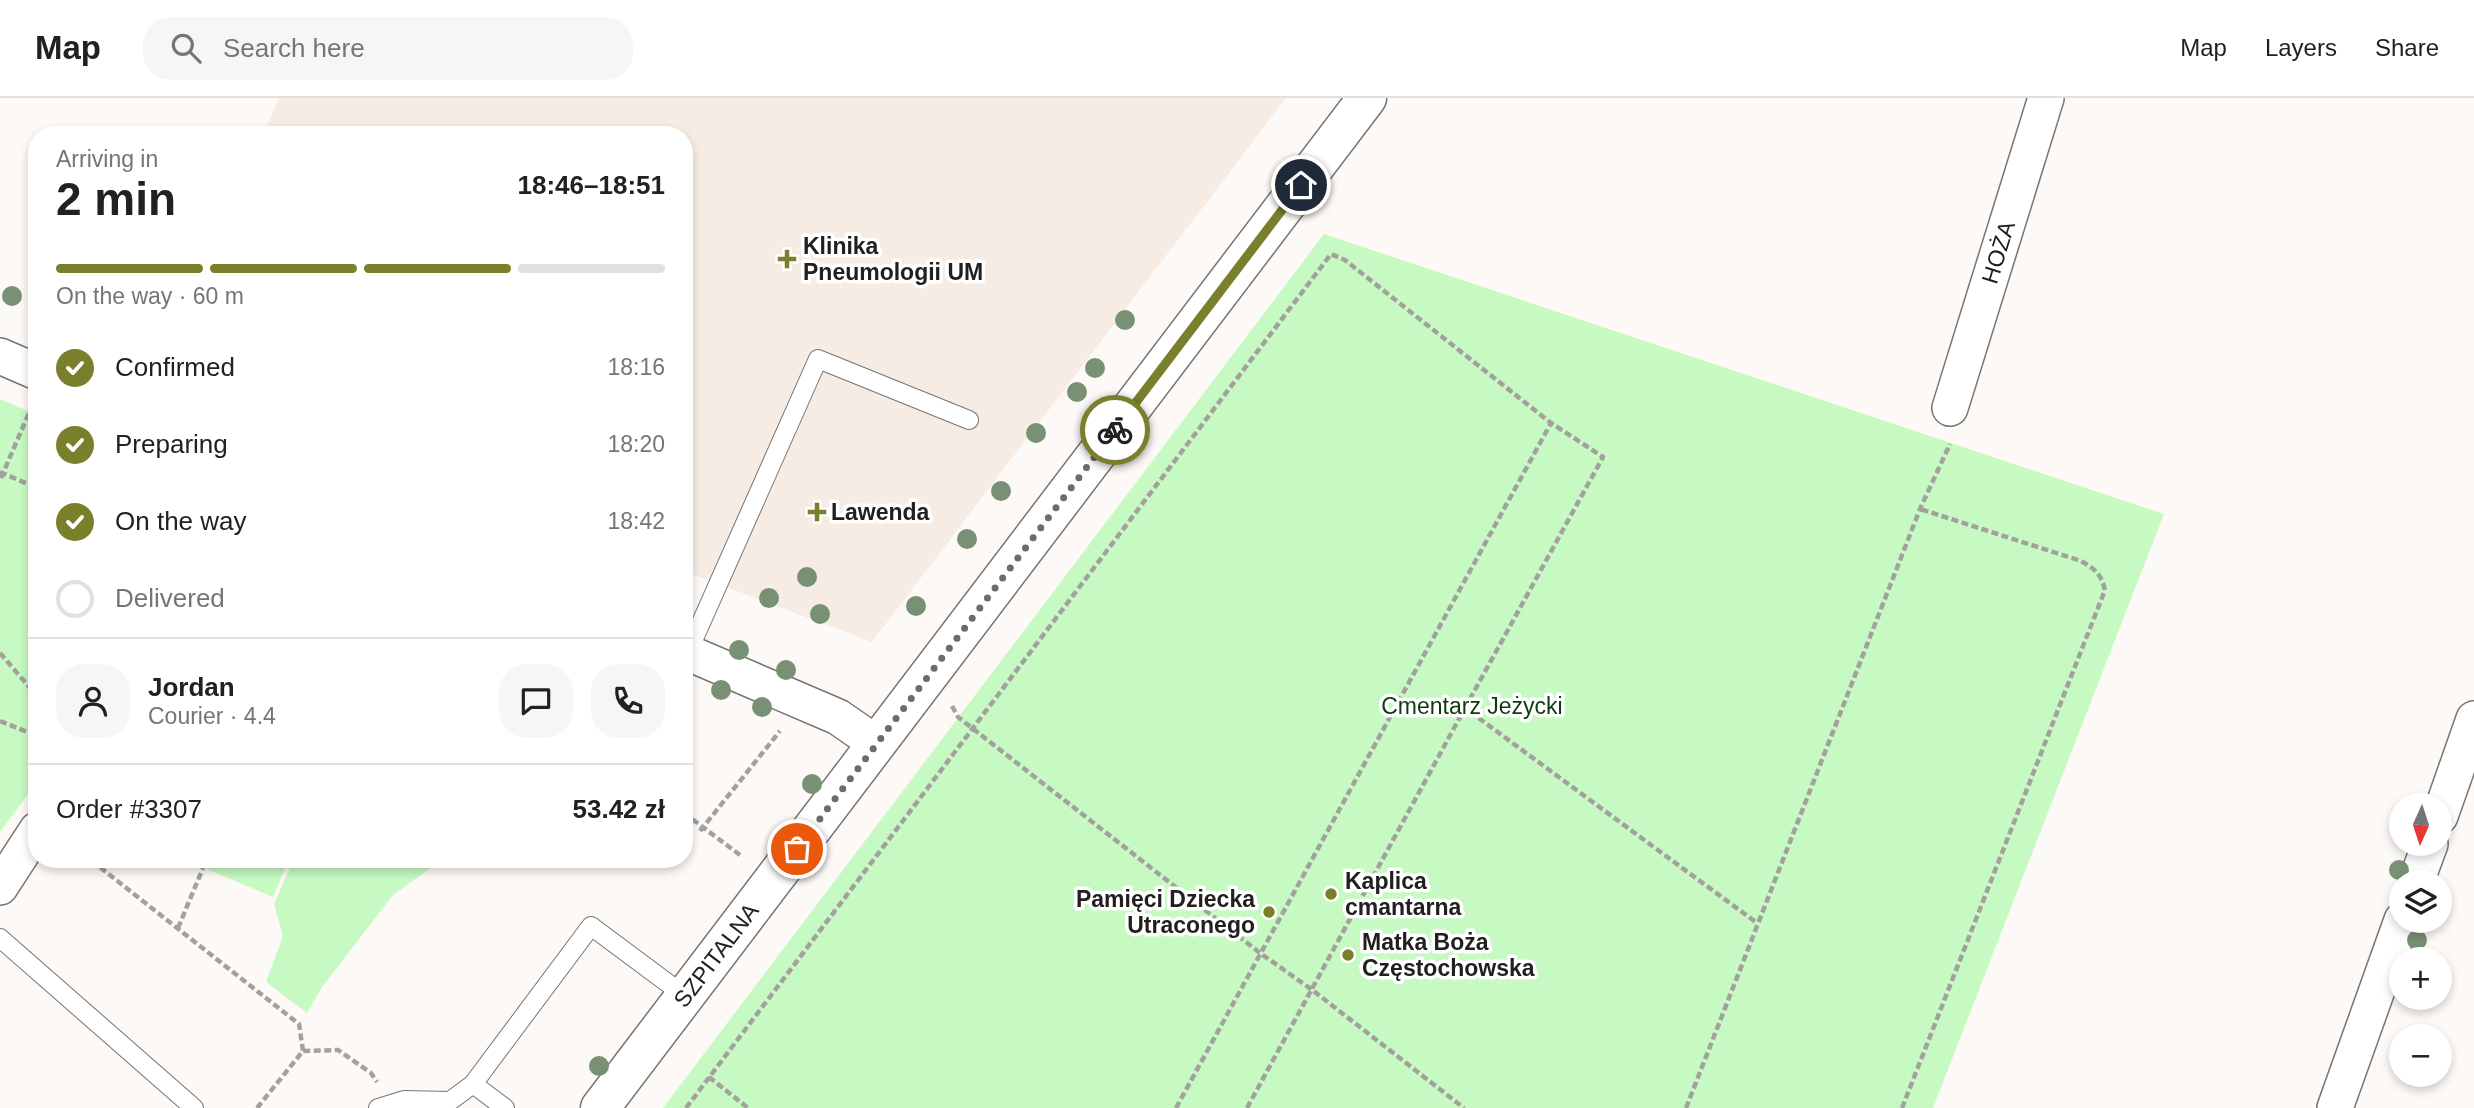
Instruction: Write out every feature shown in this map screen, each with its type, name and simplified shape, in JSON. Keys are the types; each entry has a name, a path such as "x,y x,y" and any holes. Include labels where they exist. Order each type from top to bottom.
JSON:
{"street":[{"name":"SZPITALNA","path":"600,1108 1367,98"},
{"name":"HOŻA","path":"1950,408 2046,98"},
{"path":"0,356 28,368"},
{"path":"693,655 838,717 877,744"},
{"path":"2448,793 2474,719"},
{"path":"0,887 28,844"},
{"path":"2335,1108 2397,933"}],"lane":[{"path":"693,636 818,359 969,420"},
{"path":"385,1106 404,1100 450,1101 473,1084 591,926 685,996"},
{"path":"0,938 194,1108"},
{"path":"473,1084 505,1108"}],"path":[{"path":"686,1108 1331,254 1345,260 1551,423 1603,457 1247,1108"},
{"path":"1686,1108 1920,509 1951,443 1950,408"},
{"path":"28,415 1,474 28,484"},
{"path":"1176,1108 1551,423"},
{"path":"1902,1108 2105,590 2102,578 2095,569 2081,561 1920,509"},
{"path":"0,653 28,686"},
{"path":"924,684 954,708 958,717 972,728 1464,1108"},
{"path":"1465,708 1757,923"},
{"path":"0,721 28,732"},
{"path":"702,829 780,730"},
{"path":"693,821 740,855"},
{"path":"101,868 299,1024 303,1051 257,1108"},
{"path":"178,928 203,868"},
{"path":"303,1051 338,1050 371,1073 385,1106"},
{"path":"709,1077 748,1108"}],"shaded area":[{"path":"279,98 1286,98 872,642 693,574 693,126 267,126"}],"green space":[{"name":"Cmentarz Jeżycki","path":"1324,234 2164,514 1933,1108 663,1108"},
{"path":"0,399 28,411 28,794 0,832"},
{"path":"204,868 285,868 273,897"},
{"path":"290,868 430,868 393,895 322,987 307,1013 266,982 283,936 274,904"}],"way so far":[{"path":"797,849 1115,430"}],"place":[{"name":"Klinika Pneumologii UM","path":"787,259"},
{"name":"Lawenda","path":"817,512"},
{"name":"Kaplica cmantarna","path":"1331,894"},
{"name":"Pamięci Dziecka Utraconego","path":"1269,912"},
{"name":"Matka Boża Częstochowska","path":"1348,955"}],"route":[{"path":"1115,430 1301,185"}]}
